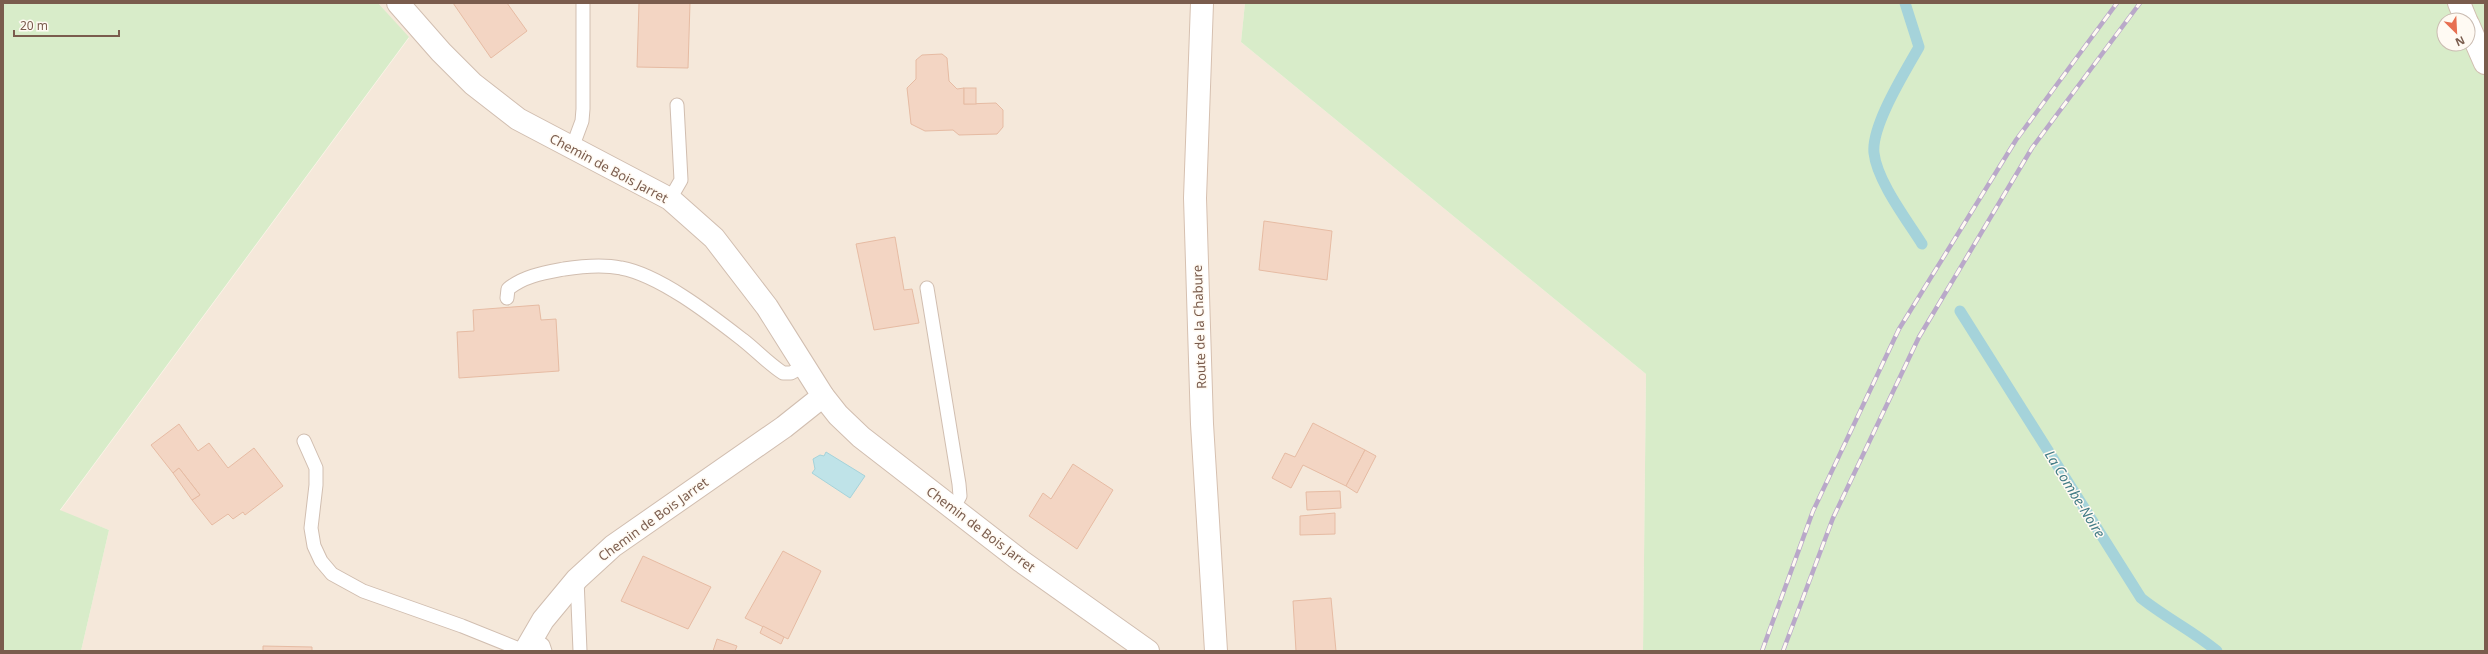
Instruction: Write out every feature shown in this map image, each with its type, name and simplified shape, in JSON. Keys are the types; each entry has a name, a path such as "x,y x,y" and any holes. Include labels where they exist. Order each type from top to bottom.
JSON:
{"street":[{"name":"Chemin de Bois Jarret","path":"398,3 441,52 473,84 518,119 670,199 714,238 767,307 823,396 838,415 862,438 1021,561 1148,651"},
{"name":"Route de la Chabure","path":"1202,3 1195,198 1202,424 1216,651"},
{"path":"2476,42 2485,63"},
{"name":"Chemin de Bois Jarret","path":"532,648 543,620 577,579 612,546 784,427 823,396"}],"lane":[{"path":"572,148 582,121 583,109 584,3"},
{"path":"670,199 680,180 677,105"},
{"path":"507,298 508,289 518,281 540,273 592,265 621,268 648,276 695,306 744,340 783,373 791,373 804,366"},
{"path":"927,288 959,484 960,496 953,508"},
{"path":"304,441 316,468 316,485 311,528 314,546 321,561 332,574 363,591 462,626 532,648"},
{"path":"577,579 580,651"}],"shaded area":[{"path":"378,3 1245,3 1241,42 1646,374 1643,651 81,651 109,530 60,511 409,38"}],"green space":[{"path":"3,3 378,3 409,37 60,510 109,530 81,651 3,651"},
{"path":"1245,3 2485,3 2485,651 1643,651 1646,374 1241,42"}],"water":[{"path":"826,452 865,476 850,498 812,473 815,469 813,459 820,455 824,456"}],"building":[{"path":"453,3 507,3 527,31 491,58"},
{"path":"639,3 690,3 688,68 637,67"},
{"path":"942,54 947,58 949,81 957,89 964,88 964,104 996,103 1003,110 1003,127 997,134 959,135 953,130 925,131 911,124 907,88 916,79 916,60 922,55"},
{"path":"964,88 976,88 976,104 964,104"},
{"path":"1264,221 1332,231 1327,280 1259,270"},
{"path":"895,237 904,290 912,289 919,323 874,330 856,244"},
{"path":"539,305 541,320 556,319 559,371 459,378 457,332 474,331 473,310"},
{"path":"1313,423 1365,450 1346,486 1303,465 1291,488 1272,478 1285,453 1295,457"},
{"path":"179,424 198,451 209,443 228,468 254,448 283,486 245,515 243,512 233,519 228,514 212,525 192,500 200,495 179,468 173,473 151,445"},
{"path":"1365,450 1376,456 1357,493 1346,486"},
{"path":"1073,464 1113,490 1077,549 1029,516 1043,493 1051,499"},
{"path":"179,468 200,495 192,500 173,473"},
{"path":"1340,491 1341,508 1307,510 1306,492"},
{"path":"1335,513 1335,534 1300,535 1300,516"},
{"path":"783,551 821,571 788,639 745,618"},
{"path":"643,556 711,587 688,629 621,601"},
{"path":"1331,598 1336,651 1296,651 1293,601"},
{"path":"763,626 784,637 781,644 760,633"},
{"path":"717,639 737,646 735,651 713,651"},
{"path":"263,646 312,647 312,651 263,651"}],"waterway":[{"name":"La Combe-Noire","path":"1905,3 1919,47 1883,114 1874,142 1874,153 1876,164 1887,188 1922,244"},
{"name":"La Combe-Noire","path":"1960,311 2141,598 2217,651"}],"railway":[{"path":"1762,651 1813,511 1899,329 2016,140 2117,3"},
{"path":"1783,651 1833,518 1919,337 2032,148 2140,3"}]}
